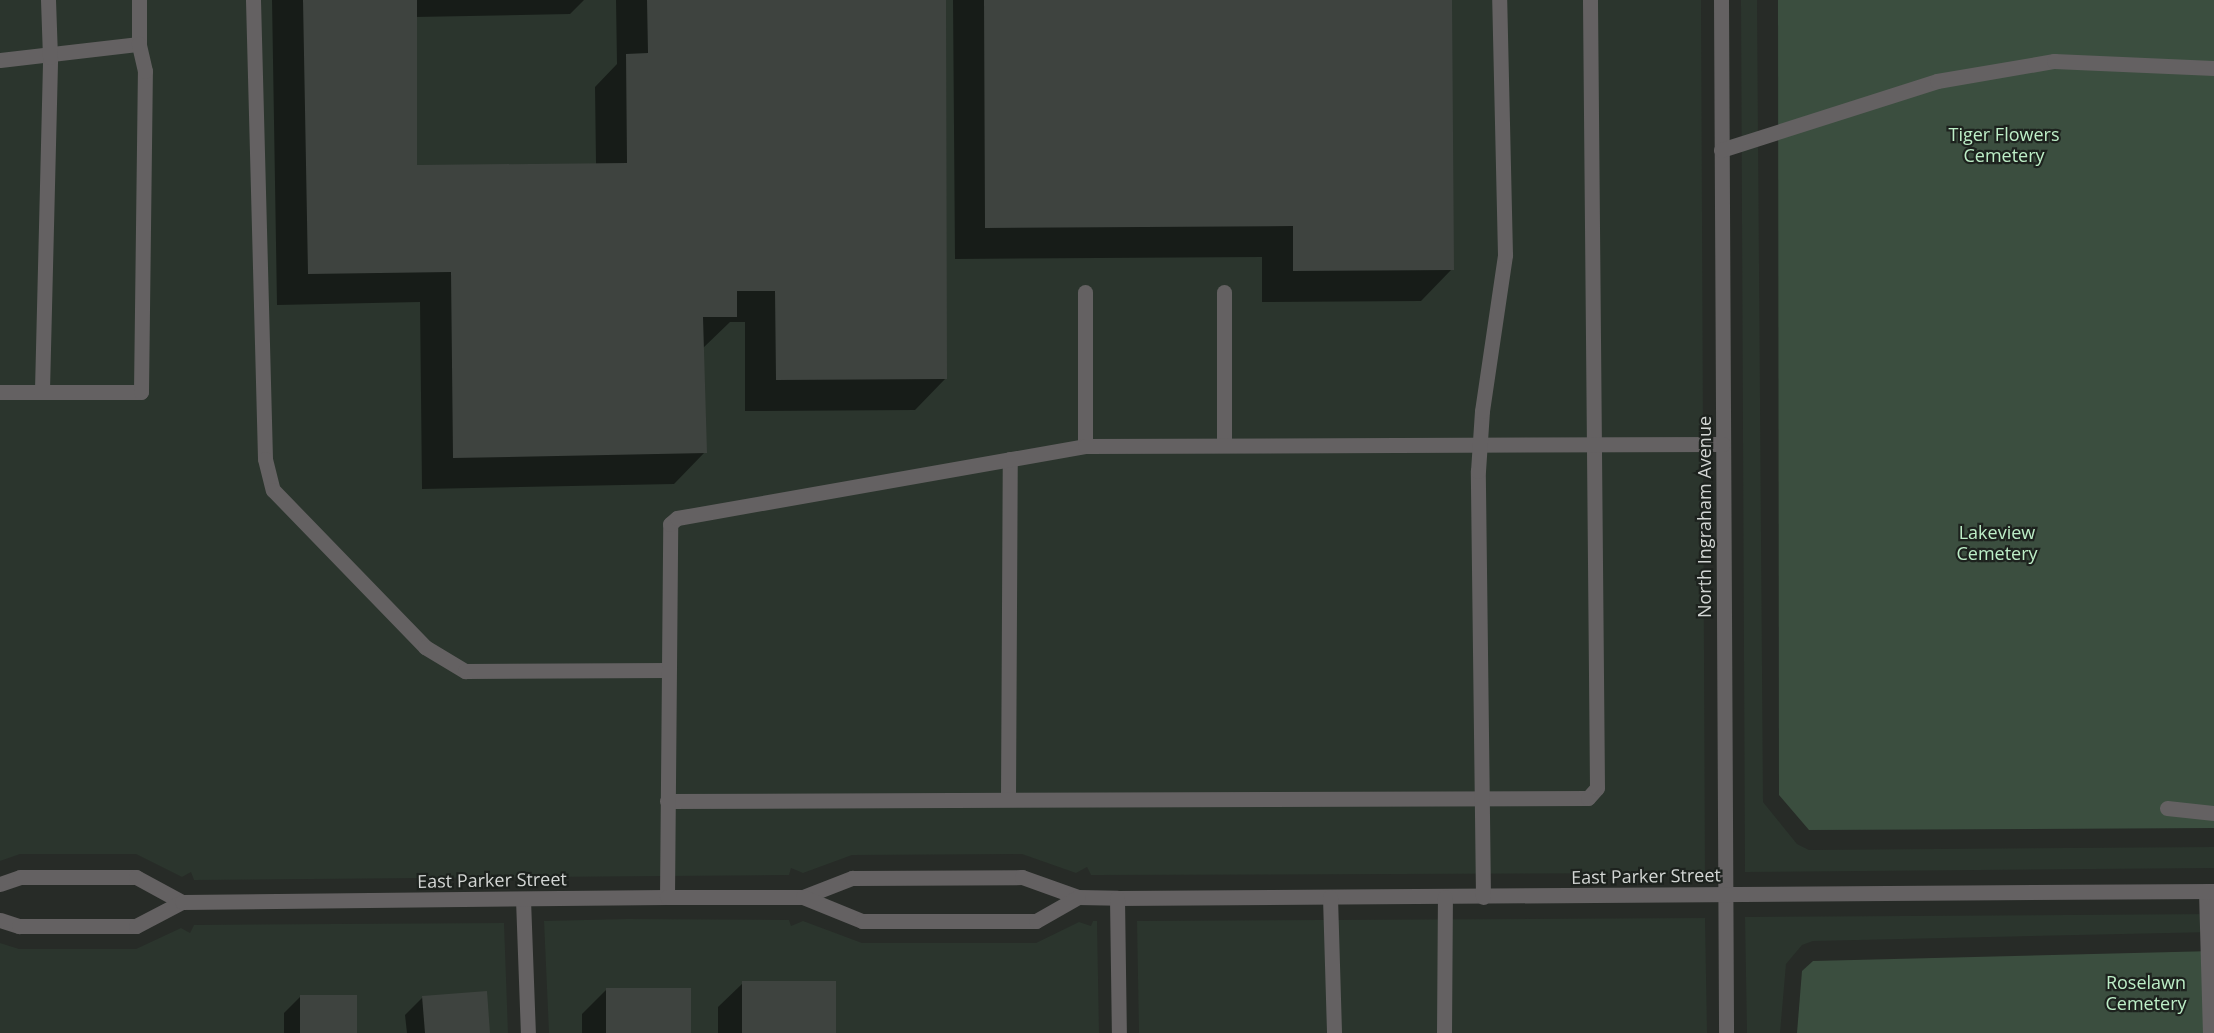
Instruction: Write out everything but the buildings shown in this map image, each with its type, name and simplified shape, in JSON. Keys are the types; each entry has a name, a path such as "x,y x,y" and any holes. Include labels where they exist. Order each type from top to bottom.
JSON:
{"street":[{"path":"42,390 51,57 48,0"},
{"path":"0,392 42,390 141,392 145,70 139,44 139,0"},
{"path":"253,0 265,459 273,490 425,647 465,671 667,669"},
{"path":"1483,897 1478,471 1482,444 1482,411 1505,255 1500,0"},
{"path":"667,801 1588,798 1598,788 1590,0"},
{"name":"North Ingraham Avenue","path":"1721,0 1726,1033"},
{"path":"0,60 51,57 139,44"},
{"path":"1721,150 1937,81 1972,75 2054,62 2214,68"},
{"path":"1084,292 1084,446"},
{"path":"1224,292 1224,445"},
{"path":"667,897 667,669 670,524 677,518 1084,446 1723,444"},
{"path":"1008,799 1010,459"},
{"path":"2167,808 2214,813"},
{"path":"0,884 20,877 136,877 182,903"},
{"name":"East Parker Street","path":"0,920 19,926 136,926 182,903 803,897 852,878 1022,877 1078,897 1117,898 2210,891"},
{"path":"2210,891 2210,1033"},
{"name":"East Parker Street","path":"803,897 862,921 1036,921 1078,897"},
{"path":"1330,897 1334,1033"},
{"path":"1444,1033 1445,897"},
{"path":"1117,898 1119,1033"},
{"path":"523,899 528,1033"}],"shaded area":[{"path":"0,0 1701,0 1705,873 1091,875 1087,867 1076,873 1022,854 852,855 803,873 791,868 789,875 194,880 191,872 182,877 136,854 20,854 0,861"},
{"path":"1741,0 1757,0 1763,802 1797,844 1809,850 2214,847 2214,868 1745,872"},
{"path":"2214,914 2214,932 1813,941 1802,945 1786,964 1780,1033 1747,1033 1745,917"},
{"path":"1705,918 1707,1033 1139,1033 1137,921"},
{"path":"789,920 791,926 803,921 862,943 1036,943 1079,922 1091,926 1093,921 1097,921 1099,1033 549,1033 544,921"},
{"path":"504,923 508,1033 0,1033 0,943 19,949 136,949 181,928 190,933 194,925"}],"green space":[{"name":"Lakeview Cemetery","path":"1778,0 2214,0 2214,828 1809,830 1779,795"},
{"name":"Roselawn Cemetery","path":"2214,951 2214,1033 1797,1033 1802,971 1813,961"}],"park label":[{"name":"Tiger Flowers Cemetery","path":"2004,145"}]}
